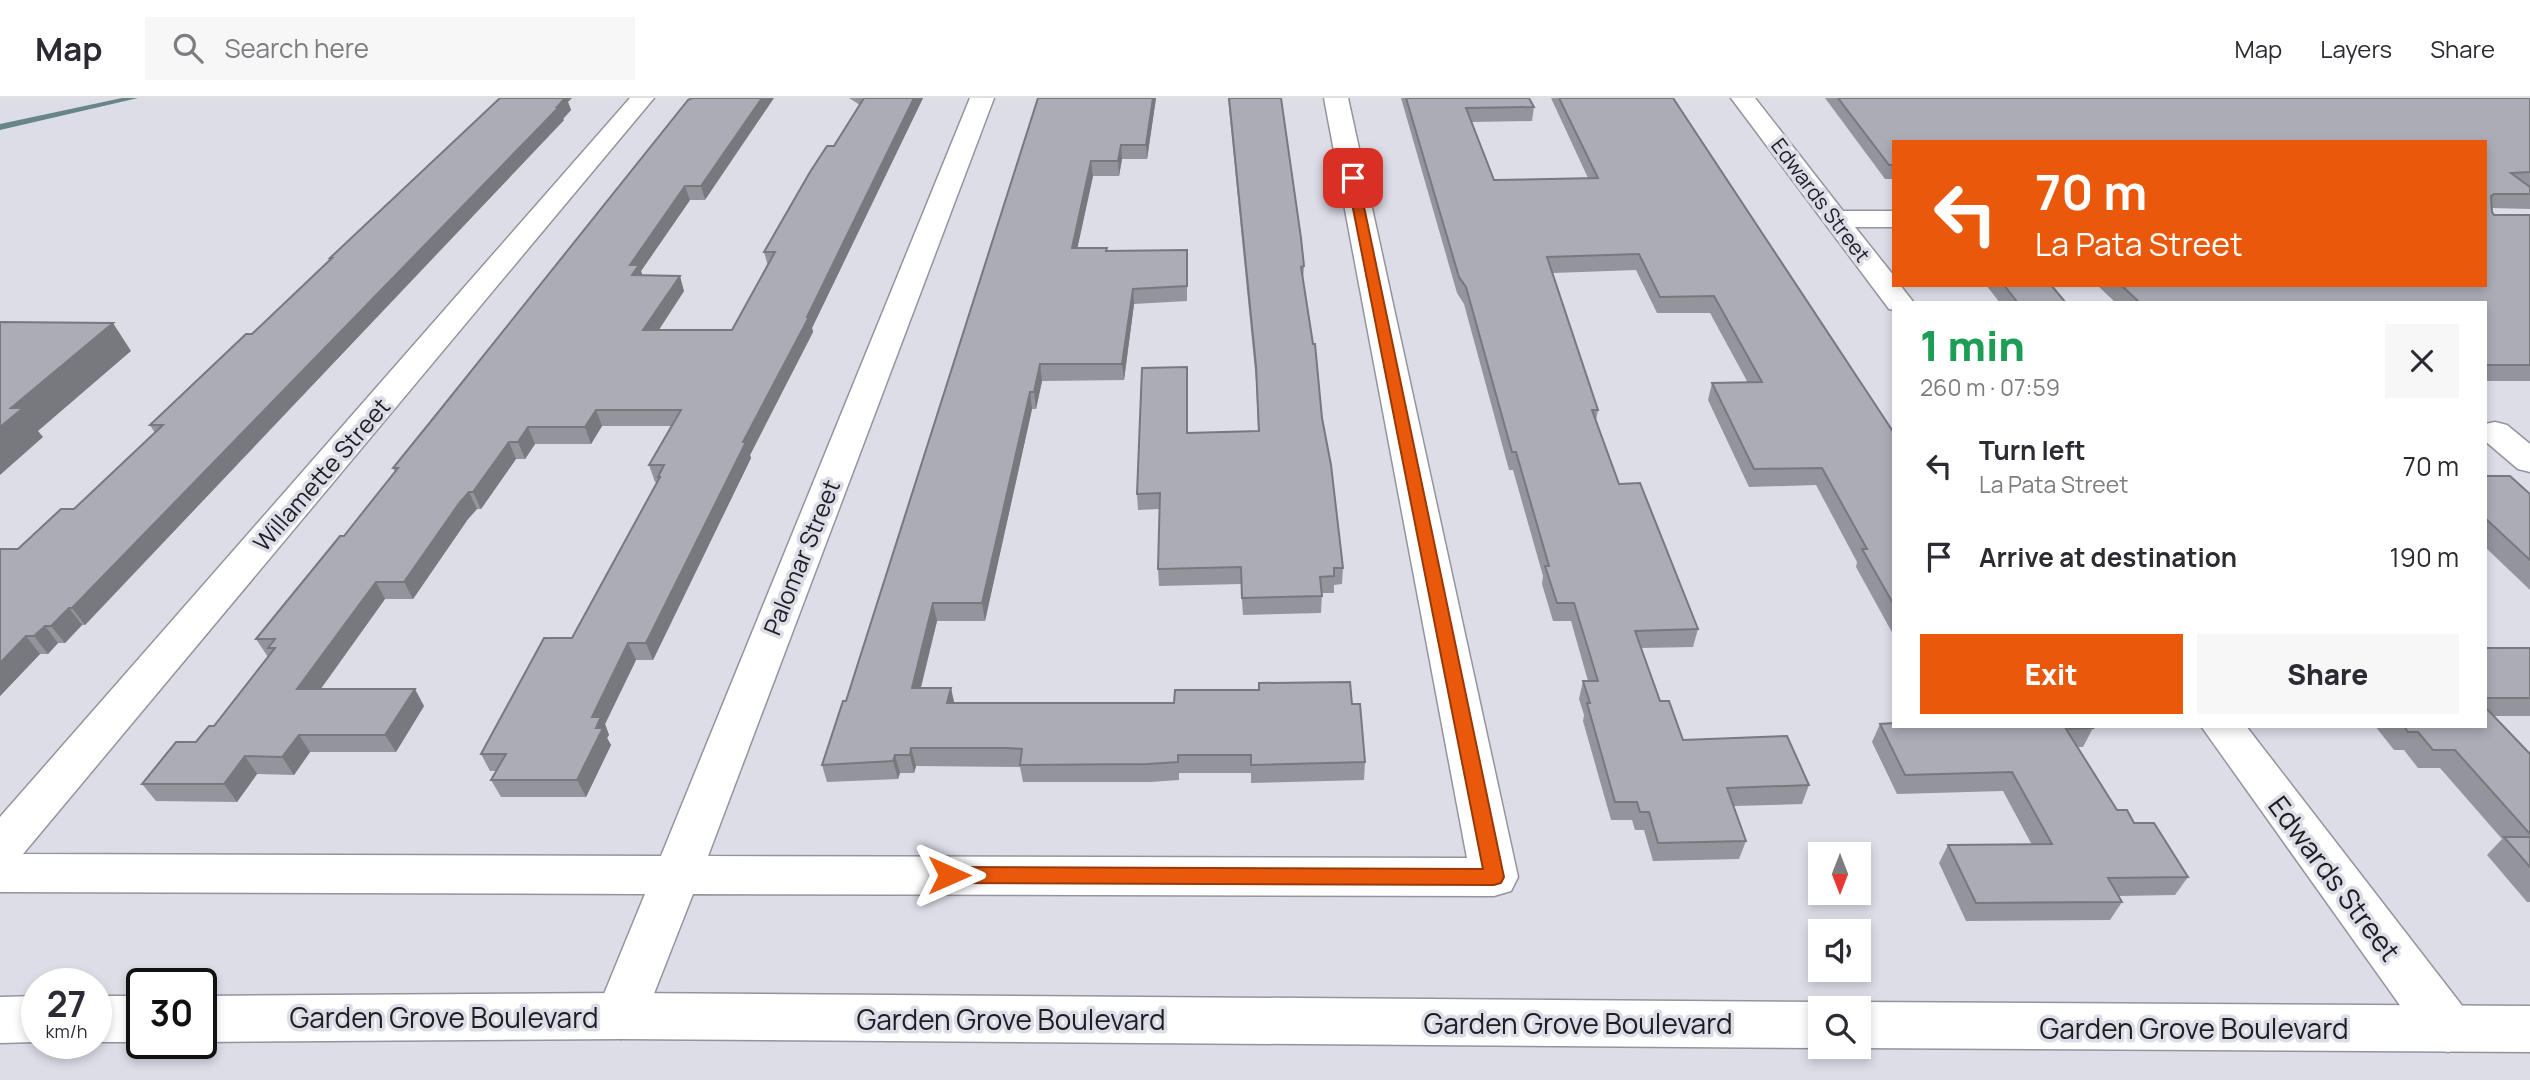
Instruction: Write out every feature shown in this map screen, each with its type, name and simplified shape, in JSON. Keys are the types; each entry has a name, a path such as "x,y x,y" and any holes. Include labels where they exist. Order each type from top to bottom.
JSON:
{"street":[{"name":"Willamette Street","path":"0,849 642,98"},
{"name":"Palomar Street","path":"621,1017 982,98"},
{"path":"0,873 1494,877 1336,98"},
{"name":"Edwards Street","path":"1743,98 1898,301"},
{"path":"1836,219 1892,219"},
{"path":"2490,432 2530,432"},
{"path":"2490,432 2530,462"},
{"name":"Edwards Street","path":"2223,728 2448,1029"},
{"name":"Garden Grove Boulevard","path":"217,1019 621,1017 1808,1025"},
{"path":"0,1020 21,1020"},
{"name":"Garden Grove Boulevard","path":"1871,1025 2530,1029"}],"building":[{"path":"500,98 565,98 72,608 51,626 45,626 34,636 26,636 0,663 0,549 18,549 61,509 74,509 163,425 150,425 246,334 252,334"},
{"path":"692,98 762,98 701,186 685,186 630,265 639,265 632,275 680,276 643,330 732,330 775,252 764,252 810,172 827,146 834,146 864,98 914,98 809,317 743,442 746,442 646,643 628,643 592,717 601,717 596,728 603,728 577,780 491,780 506,754 481,754 544,638 572,638 660,477 664,465 649,465 681,410 596,410 585,427 528,427 518,442 509,442 473,492 469,492 460,502 404,582 376,582 297,689 415,689 385,735 299,735 282,757 245,756 224,784 142,784 176,742 196,742 209,726 214,726 275,648 268,648 275,639 256,639 340,536 344,536 398,468 393,468"},
{"path":"1038,98 1153,98 1146,145 1121,145 1118,161 1091,161 1072,248 1107,248 1106,251 1187,250 1187,286 1133,289 1122,364 1040,364 1034,392 1030,392 982,603 933,603 912,688 951,688 947,703 1174,703 1175,690 1259,690 1259,683 1350,682 1352,704 1360,704 1365,762 1251,765 1251,755 1178,755 1178,762 1148,764 1020,765 1022,749 911,748 910,755 895,755 893,761 822,765 843,701 846,701"},
{"path":"1229,98 1281,98 1301,238 1304,266 1301,267 1315,344 1322,418 1331,465 1343,568 1334,568 1334,576 1320,577 1322,596 1242,598 1241,567 1158,569 1160,493 1137,494 1142,368 1187,367 1187,433 1259,431 1256,366"},
{"path":"1406,98 1529,98 1534,107 1466,108 1494,180 1598,178 1559,98 1673,98 1892,430 1892,602 1862,549 1867,549 1822,468 1754,469 1712,383 1762,382 1714,296 1660,297 1639,254 1547,257 1598,410 1592,410 1619,484 1640,483 1698,629 1635,631 1660,701 1669,701 1683,740 1787,736 1809,785 1727,788 1746,841 1658,843 1649,812 1640,812 1637,802 1615,802 1583,681 1598,681 1574,603 1557,603 1516,452 1512,452 1466,287 1459,277"},
{"path":"1838,98 2530,98 2530,172 2511,173 2530,187 2530,194 2491,196 2494,215 2530,215 2530,365 2487,365 2487,301 2138,301 2123,287 2487,287 2487,140 1892,140 1892,165 1889,165"},
{"path":"2006,287 2053,287 2064,301 2016,301"},
{"path":"0,322 113,323 11,408 23,408 0,427"},
{"path":"2487,476 2510,476 2530,494 2530,560 2487,520"},
{"path":"2487,648 2530,648 2530,698 2487,698"},
{"path":"2487,709 2530,754 2530,834 2455,750 2433,750 2418,732 2408,732 2405,728 2487,728"},
{"path":"1892,723 1892,728 2093,728 2066,729 2117,810 2127,810 2134,823 2154,823 2188,877 2108,878 2122,902 1976,903 1948,845 2052,844 2012,772 1905,775 1880,724"},
{"path":"2504,837 2530,837 2530,867"}],"waterway":[{"path":"0,127 134,98"}],"route":[{"path":"949,875 1494,877 1353,178"}]}
